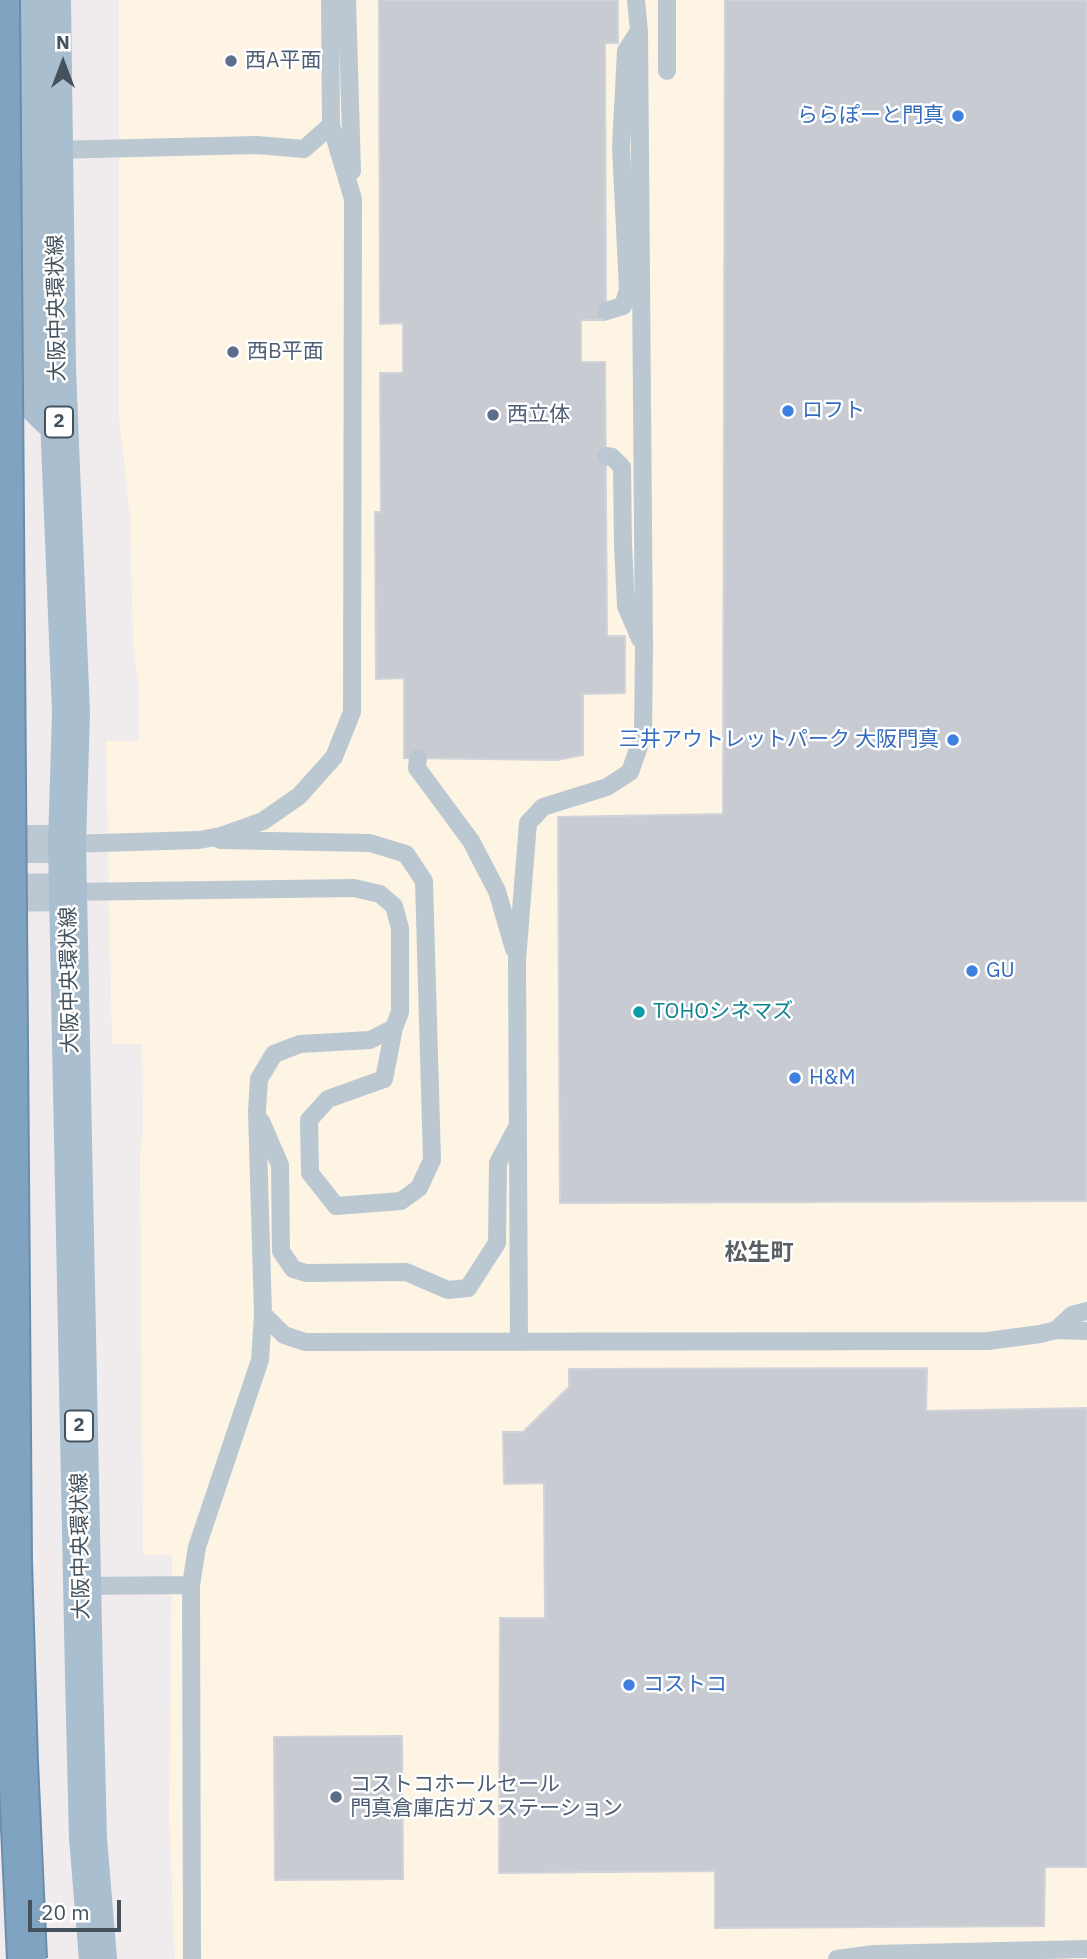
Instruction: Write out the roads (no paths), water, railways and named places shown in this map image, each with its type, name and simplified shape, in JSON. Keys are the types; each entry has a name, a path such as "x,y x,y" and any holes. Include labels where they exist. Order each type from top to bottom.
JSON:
{"highway":[{"path":"1,0 12,1560 27,1959"}],"main road":[{"path":"23,0 29,368 36,403 59,426"},
{"name":"2","path":"52,0 67,149"},
{"name":"2","path":"67,149 78,0"},
{"name":"大阪中央環状線","path":"67,149 80,350 71,369 58,386 71,713 67,844 88,1838 98,1959"}],"street":[{"path":"0,844 67,844"},
{"path":"0,893 68,892"}],"lane":[{"path":"330,0 331,125 353,199"},
{"path":"199,840 221,836 263,821 299,796 334,757 352,712 353,199 347,0"},
{"path":"519,1341 517,960 528,823 543,807 607,788 630,772 643,735 639,31 636,0"},
{"path":"667,0 667,71"},
{"path":"606,311 623,306 628,290 621,147 626,51 639,31"},
{"path":"67,149 257,145 304,149 331,125"},
{"path":"606,456 612,457 622,467 625,606 644,648"},
{"path":"418,758 417,768 471,841 497,891 517,960"},
{"path":"67,844 199,840 370,844 406,854 424,881 432,1160 419,1188 401,1201 336,1206 310,1173 309,1120 328,1099 384,1079 394,1028 400,1012 400,928 394,906 380,894 354,888 68,892"},
{"path":"192,1959 191,1585 197,1547 260,1360 263,1314 257,1111 259,1079 274,1054 300,1044 370,1040 394,1028"},
{"path":"257,1111 280,1165 281,1251 293,1269 306,1273 405,1272 448,1290 468,1288 497,1243 498,1163 518,1126"},
{"path":"1056,1330 1072,1315 1087,1311"},
{"path":"263,1314 284,1335 304,1342 988,1341 1056,1330 1087,1331"},
{"path":"82,1586 191,1585"},
{"path":"837,1959 874,1954 1087,1949"}],"place":[{"name":"西A平面","path":"231,61"},
{"name":"ららぽーと門真","path":"958,116"},
{"name":"西B平面","path":"233,352"},
{"name":"ロフト","path":"788,411"},
{"name":"西立体","path":"493,415"},
{"name":"三井アウトレットパーク 大阪門真","path":"953,740"},
{"name":"GU","path":"972,971"},
{"name":"TOHOシネマズ","path":"639,1012"},
{"name":"H&M","path":"795,1078"},
{"name":"コストコ","path":"629,1685"},
{"name":"コストコホールセール 門真倉庫店ガスステーション","path":"336,1797"}],"district":[{"name":"松生町","path":"759,1253"}]}
